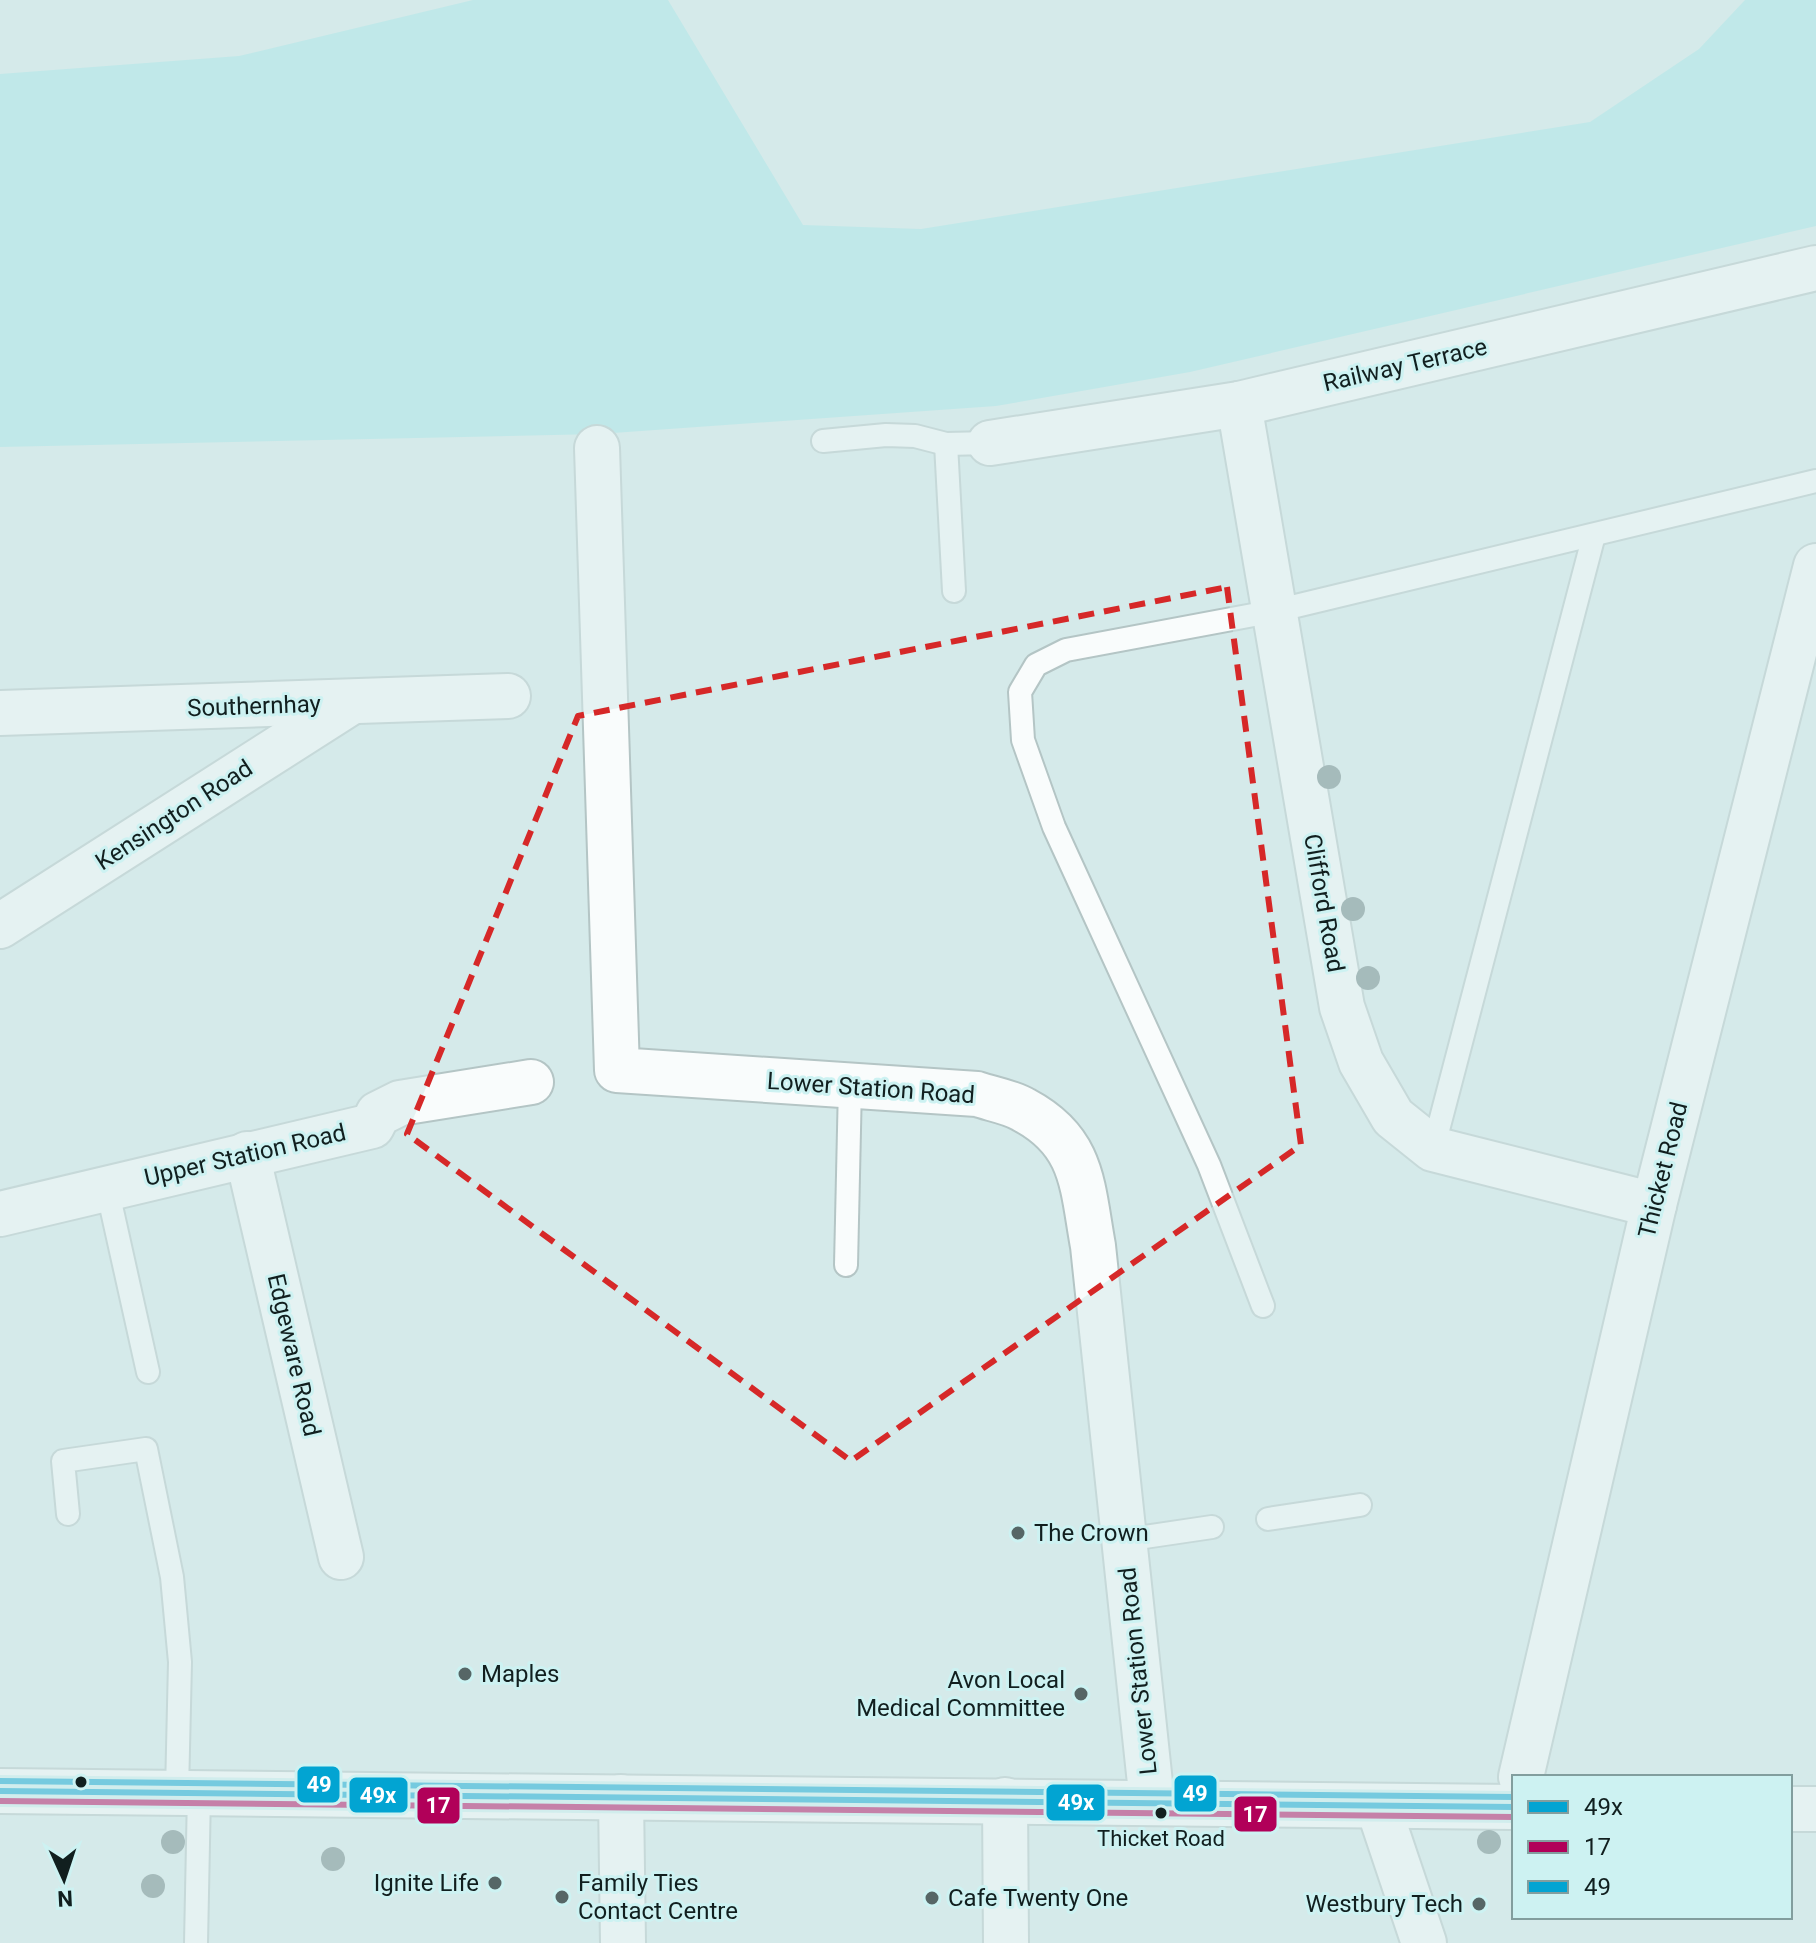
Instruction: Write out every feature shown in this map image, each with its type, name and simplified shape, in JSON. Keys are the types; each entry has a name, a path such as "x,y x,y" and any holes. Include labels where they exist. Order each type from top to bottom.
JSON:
{"street":[{"name":"Railway Terrace","path":"990,443 1239,404 1816,268"},
{"name":"Clifford Road","path":"1239,404 1342,1007 1361,1062 1393,1117 1433,1149 1654,1205"},
{"name":"Lower Station Road","path":"597,448 617,1070 977,1094 1023,1109 1049,1127 1070,1148 1081,1181 1093,1246 1152,1802"},
{"name":"Thicket Road","path":"1521,1775 1654,1205 1816,566"},
{"name":"Southernhay","path":"0,713 348,704 508,696"},
{"name":"Kensington Road","path":"0,926 348,704"},
{"name":"Upper Station Road","path":"0,1214 372,1126 378,1114 400,1103 531,1082"},
{"name":"Edgeware Road","path":"247,1154 341,1557"},
{"path":"0,1791 1512,1807"},
{"path":"621,1797 623,1943"},
{"path":"1005,1800 1006,1943"},
{"path":"1378,1806 1424,1943"},
{"path":"1792,1809 1816,1809"}],"lane":[{"path":"823,441 886,435 915,436 946,444 990,443"},
{"path":"946,444 954,591"},
{"path":"1263,1306 1209,1165 1054,827 1023,740 1020,692 1036,665 1066,650 1275,611 1816,481"},
{"path":"1433,1149 1594,535"},
{"path":"846,1265 850,1085"},
{"path":"107,1188 148,1372"},
{"path":"68,1514 63,1461 146,1449 172,1577 180,1662 196,1943"},
{"path":"1268,1519 1360,1505"},
{"path":"1124,1540 1212,1527"}],"highlighted area":[{"path":"1227,587 1301,1145 851,1461 407,1134 578,716"}],"shaded area":[{"path":"473,0 668,0 803,225 921,229 1590,122 1699,49 1745,0 1816,0 1816,226 1190,372 996,406 599,434 0,447 0,74 239,56"}],"transit line":[{"name":"49","path":"0,1781 1512,1797"},
{"name":"49x","path":"0,1791 1512,1807"},
{"name":"17","path":"0,1801 1512,1817"}],"place":[{"name":"The Crown","path":"1018,1533"},
{"name":"Maples","path":"465,1674"},
{"name":"Avon Local Medical Committee","path":"1081,1694"},
{"name":"Thicket Road","path":"1161,1813"},
{"name":"Ignite Life","path":"495,1883"},
{"name":"Family Ties Contact Centre","path":"562,1897"},
{"name":"Cafe Twenty One","path":"932,1898"},
{"name":"Westbury Tech","path":"1479,1904"}]}
